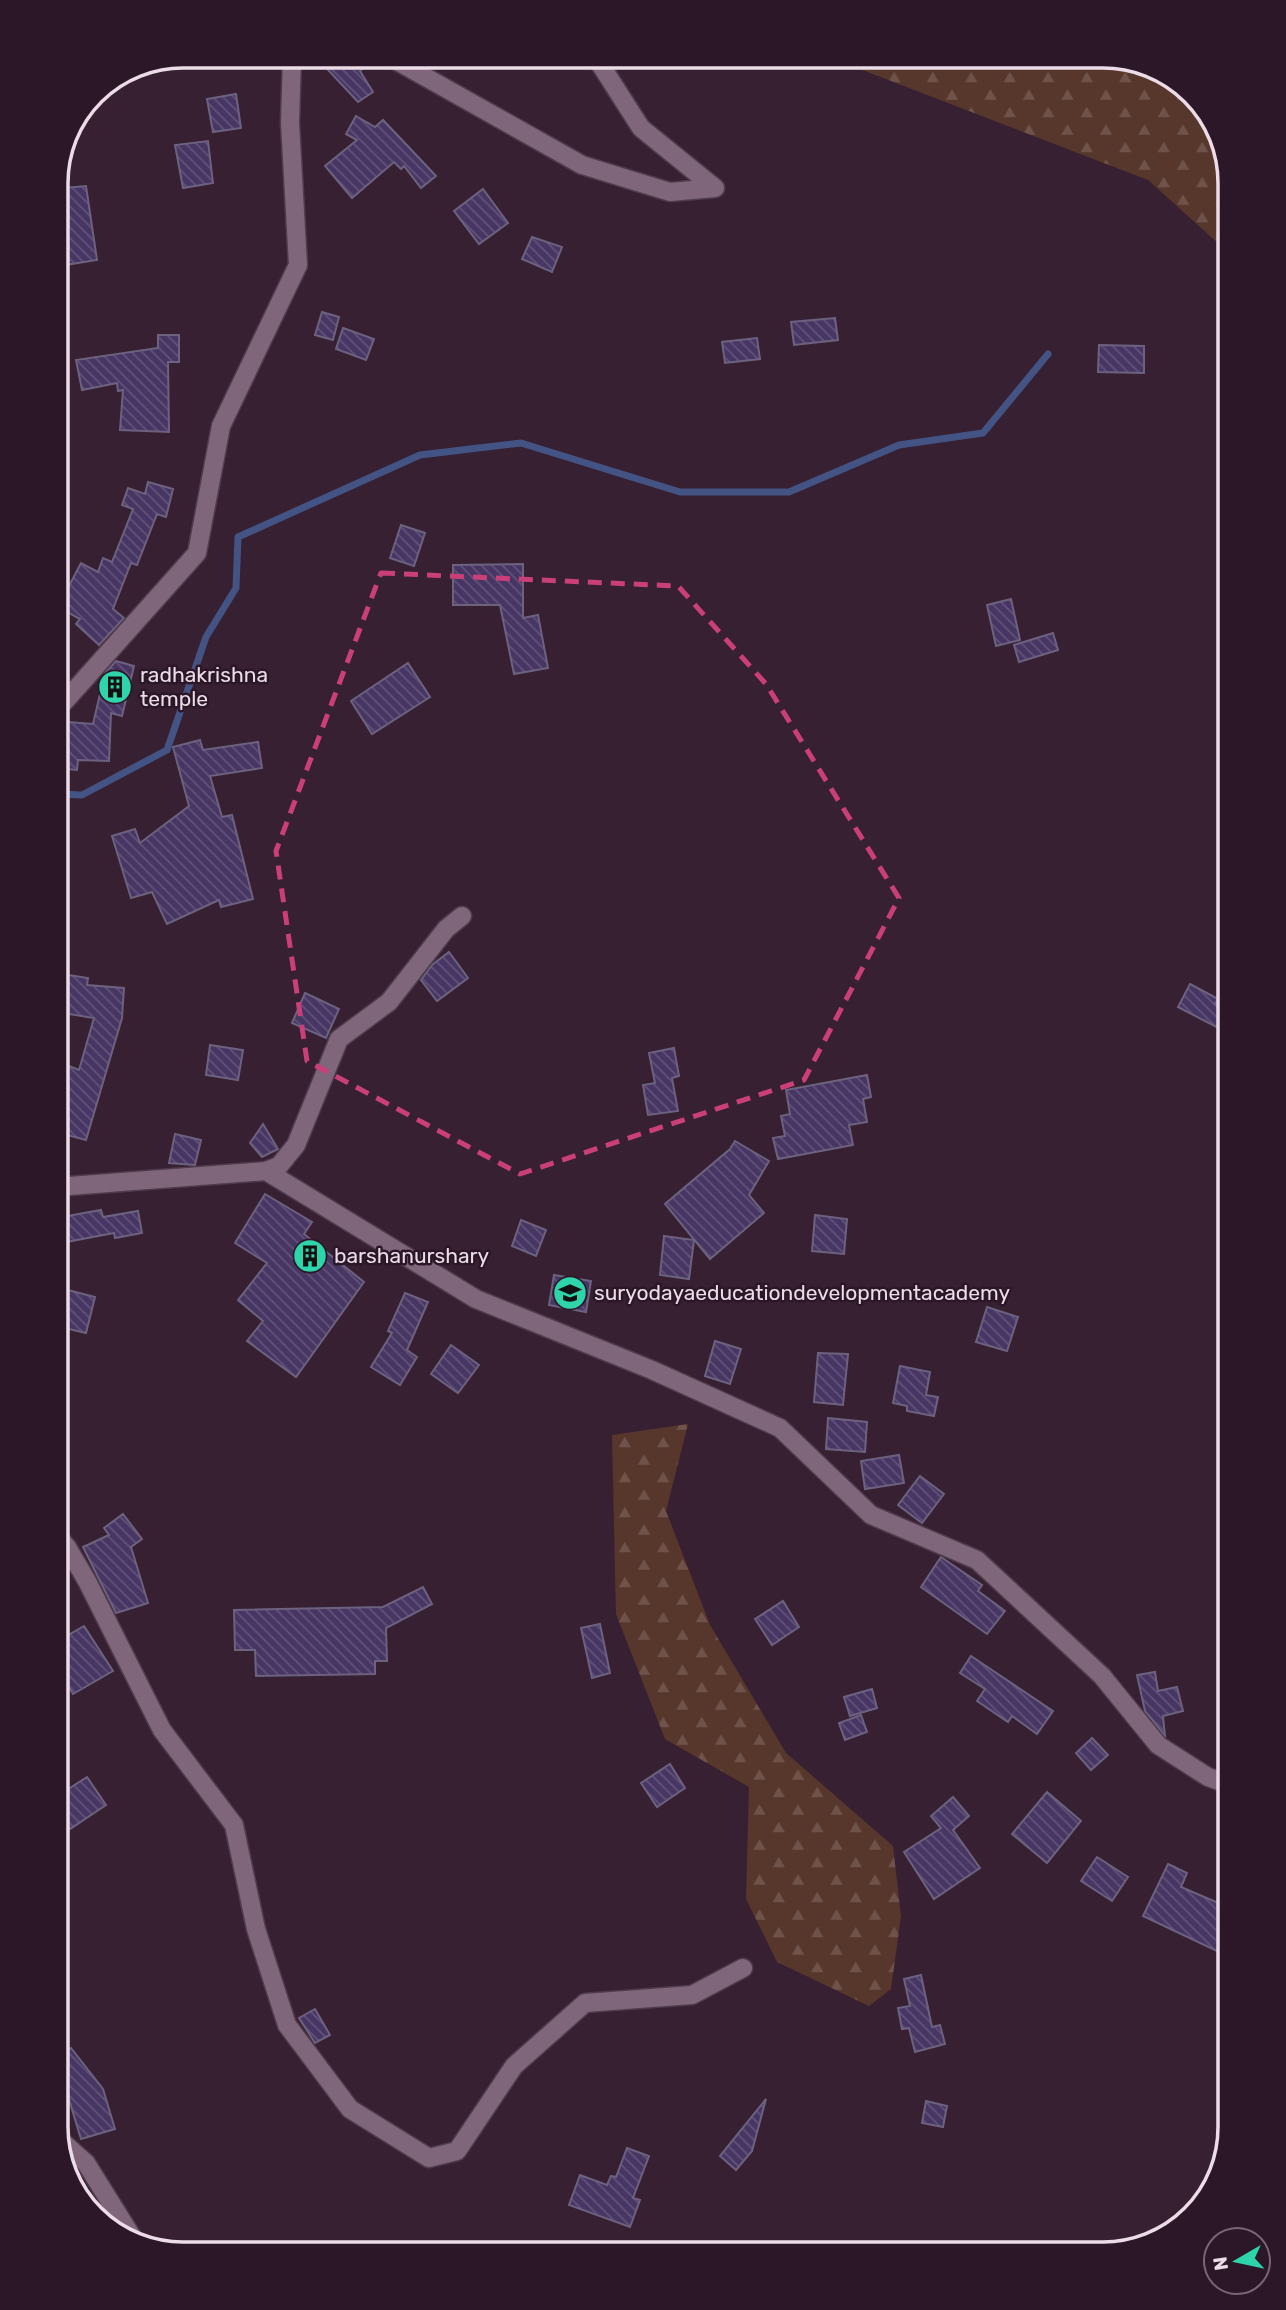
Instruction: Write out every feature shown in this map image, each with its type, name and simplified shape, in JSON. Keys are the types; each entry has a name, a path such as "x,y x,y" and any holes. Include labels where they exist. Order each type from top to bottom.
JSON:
{"street":[{"path":"68,698 197,553 221,426 298,265 290,122 292,68"},
{"path":"409,68 582,165 670,192 715,188 641,128 603,68"},
{"path":"68,1186 266,1171 279,1166 296,1145 339,1039 389,1002 446,929 462,916"},
{"path":"266,1171 476,1299 652,1370 780,1428 871,1515 977,1560 1102,1676 1158,1745 1208,1777 1218,1780"},
{"path":"68,1549 162,1730 234,1825 256,1930 287,2025 350,2109 429,2158 457,2151 514,2066 585,2003 692,1995 743,1968"},
{"path":"70,2149 86,2163 126,2226"}],"highlighted area":[{"path":"381,573 678,586 766,684 899,898 804,1080 520,1174 307,1061 276,851"}],"green space":[{"path":"857,68 1110,68 1147,77 1173,92 1184,102 1194,113 1209,139 1216,161 1218,183 1218,243 1148,180"},
{"path":"688,1424 666,1511 710,1625 786,1753 893,1846 901,1916 891,1989 869,2006 777,1962 746,1899 749,1787 665,1739 616,1614 612,1435"}],"building":[{"path":"326,68 364,68 360,71 373,92 358,102"},
{"path":"236,94 241,128 213,132 207,99"},
{"path":"356,116 375,127 383,120 436,176 421,188 404,166 401,169 394,162 352,198 325,166 357,140 346,134"},
{"path":"208,141 213,183 183,188 175,145"},
{"path":"86,186 97,260 68,265 68,188"},
{"path":"483,189 508,223 479,244 454,211"},
{"path":"532,237 562,247 552,272 522,259"},
{"path":"322,312 339,317 333,340 315,335"},
{"path":"835,318 838,340 794,345 791,322"},
{"path":"343,328 374,339 366,360 336,349"},
{"path":"158,335 179,335 179,362 168,362 169,432 120,430 123,390 118,391 117,383 82,390 76,360 158,348"},
{"path":"757,338 760,359 725,363 722,342"},
{"path":"1099,345 1144,346 1144,373 1098,372"},
{"path":"148,482 173,489 166,517 157,514 137,565 131,563 113,609 124,618 99,645 76,624 80,619 68,612 68,585 81,563 98,572 103,558 112,562 133,509 122,505 128,488 145,494"},
{"path":"401,525 425,533 414,566 390,558"},
{"path":"523,564 523,618 538,615 548,668 514,674 500,605 453,605 453,565"},
{"path":"1011,599 1020,640 996,646 987,605"},
{"path":"1053,633 1058,650 1019,662 1014,645"},
{"path":"116,661 134,666 122,716 111,713 109,761 78,760 77,770 68,769 68,722 93,724 105,673"},
{"path":"408,663 430,697 372,734 351,701"},
{"path":"200,740 203,750 258,742 262,768 210,776 222,817 232,815 253,899 221,907 219,900 167,924 152,892 131,898 112,836 135,829 140,843 189,806 173,747"},
{"path":"449,952 468,978 437,1001 421,980 432,965"},
{"path":"68,975 88,978 87,985 124,988 122,1018 86,1140 68,1135 68,1066 79,1070 94,1018 68,1014"},
{"path":"1190,984 1218,999 1215,1004 1218,1005 1218,1028 1178,1007"},
{"path":"305,993 339,1009 326,1038 292,1023"},
{"path":"210,1045 243,1050 238,1080 206,1075"},
{"path":"674,1048 679,1076 672,1078 678,1111 648,1115 643,1085 655,1083 649,1053"},
{"path":"867,1075 871,1097 863,1099 867,1122 849,1125 853,1145 778,1159 773,1138 785,1136 781,1116 790,1114 786,1090"},
{"path":"263,1124 278,1149 262,1157 250,1143"},
{"path":"175,1134 201,1140 195,1165 169,1163"},
{"path":"735,1141 769,1161 749,1195 764,1213 710,1259 665,1204 730,1149"},
{"path":"265,1194 312,1222 304,1234 364,1282 296,1377 247,1341 263,1321 238,1300 267,1263 235,1243"},
{"path":"101,1210 103,1217 138,1211 142,1233 115,1238 114,1233 68,1242 68,1216"},
{"path":"815,1215 847,1219 844,1254 812,1251"},
{"path":"521,1220 546,1230 536,1256 512,1246"},
{"path":"664,1236 694,1240 689,1279 660,1275"},
{"name":"suryodayaeducationdevelopmentacademy","path":"554,1275 591,1281 586,1312 549,1305"},
{"path":"68,1290 95,1297 86,1333 68,1329"},
{"path":"405,1293 428,1302 407,1350 417,1357 400,1385 371,1367 392,1333 388,1331"},
{"path":"987,1307 1018,1317 1007,1351 976,1342"},
{"path":"715,1341 741,1349 730,1384 705,1376"},
{"path":"451,1345 479,1365 458,1393 431,1374"},
{"path":"818,1353 848,1354 843,1405 814,1402"},
{"path":"900,1366 930,1372 926,1395 938,1397 934,1416 907,1411 907,1406 893,1403"},
{"path":"828,1418 867,1422 865,1452 826,1449"},
{"path":"899,1455 904,1483 865,1489 861,1461"},
{"path":"920,1476 944,1494 922,1523 898,1505"},
{"path":"123,1514 142,1539 131,1547 148,1603 116,1613 83,1547 109,1535 104,1528"},
{"path":"941,1557 982,1585 978,1591 1005,1611 987,1634 921,1587"},
{"path":"423,1587 432,1604 386,1628 387,1661 375,1661 375,1674 256,1676 255,1650 235,1650 234,1610 383,1607"},
{"path":"783,1601 799,1627 772,1645 755,1619"},
{"path":"600,1624 610,1673 592,1678 581,1628"},
{"path":"84,1626 113,1671 73,1694 68,1685 68,1635"},
{"path":"971,1656 1053,1711 1037,1734 1012,1716 1008,1722 977,1701 985,1689 960,1673"},
{"path":"1155,1672 1158,1691 1177,1687 1183,1711 1163,1716 1165,1736 1145,1711 1137,1675"},
{"path":"872,1689 877,1708 850,1716 844,1697"},
{"path":"861,1715 867,1732 845,1740 839,1723"},
{"path":"1092,1738 1108,1755 1091,1770 1076,1753"},
{"path":"670,1764 685,1788 657,1807 641,1783"},
{"path":"87,1777 106,1805 70,1829 68,1789"},
{"path":"1047,1792 1081,1821 1047,1863 1012,1834"},
{"path":"953,1797 969,1816 953,1830 980,1868 934,1899 904,1852 941,1828 931,1816"},
{"path":"1097,1857 1128,1877 1112,1901 1081,1881"},
{"path":"1168,1864 1187,1873 1181,1887 1218,1903 1218,1952 1143,1916"},
{"path":"921,1975 932,2027 940,2025 945,2044 915,2052 909,2028 902,2029 898,2008 910,2006 904,1979"},
{"path":"315,2009 330,2035 315,2043 299,2018"},
{"path":"71,2048 103,2089 115,2129 81,2139 68,2096 68,2050"},
{"path":"766,2099 752,2151 736,2170 720,2156"},
{"path":"926,2101 947,2106 943,2127 922,2123"},
{"path":"627,2148 649,2156 633,2198 640,2200 630,2227 569,2205 580,2175 607,2185 611,2176 616,2177"}],"waterway":[{"path":"68,794 82,795 167,750 206,637 236,588 238,537 420,455 521,443 680,492 789,492 899,445 983,433 1048,354"}],"place":[{"name":"radhakrishna temple","path":"115,687"},
{"name":"barshanurshary","path":"310,1256"},
{"name":"suryodayaeducationdevelopmentacademy","path":"570,1293"}]}
